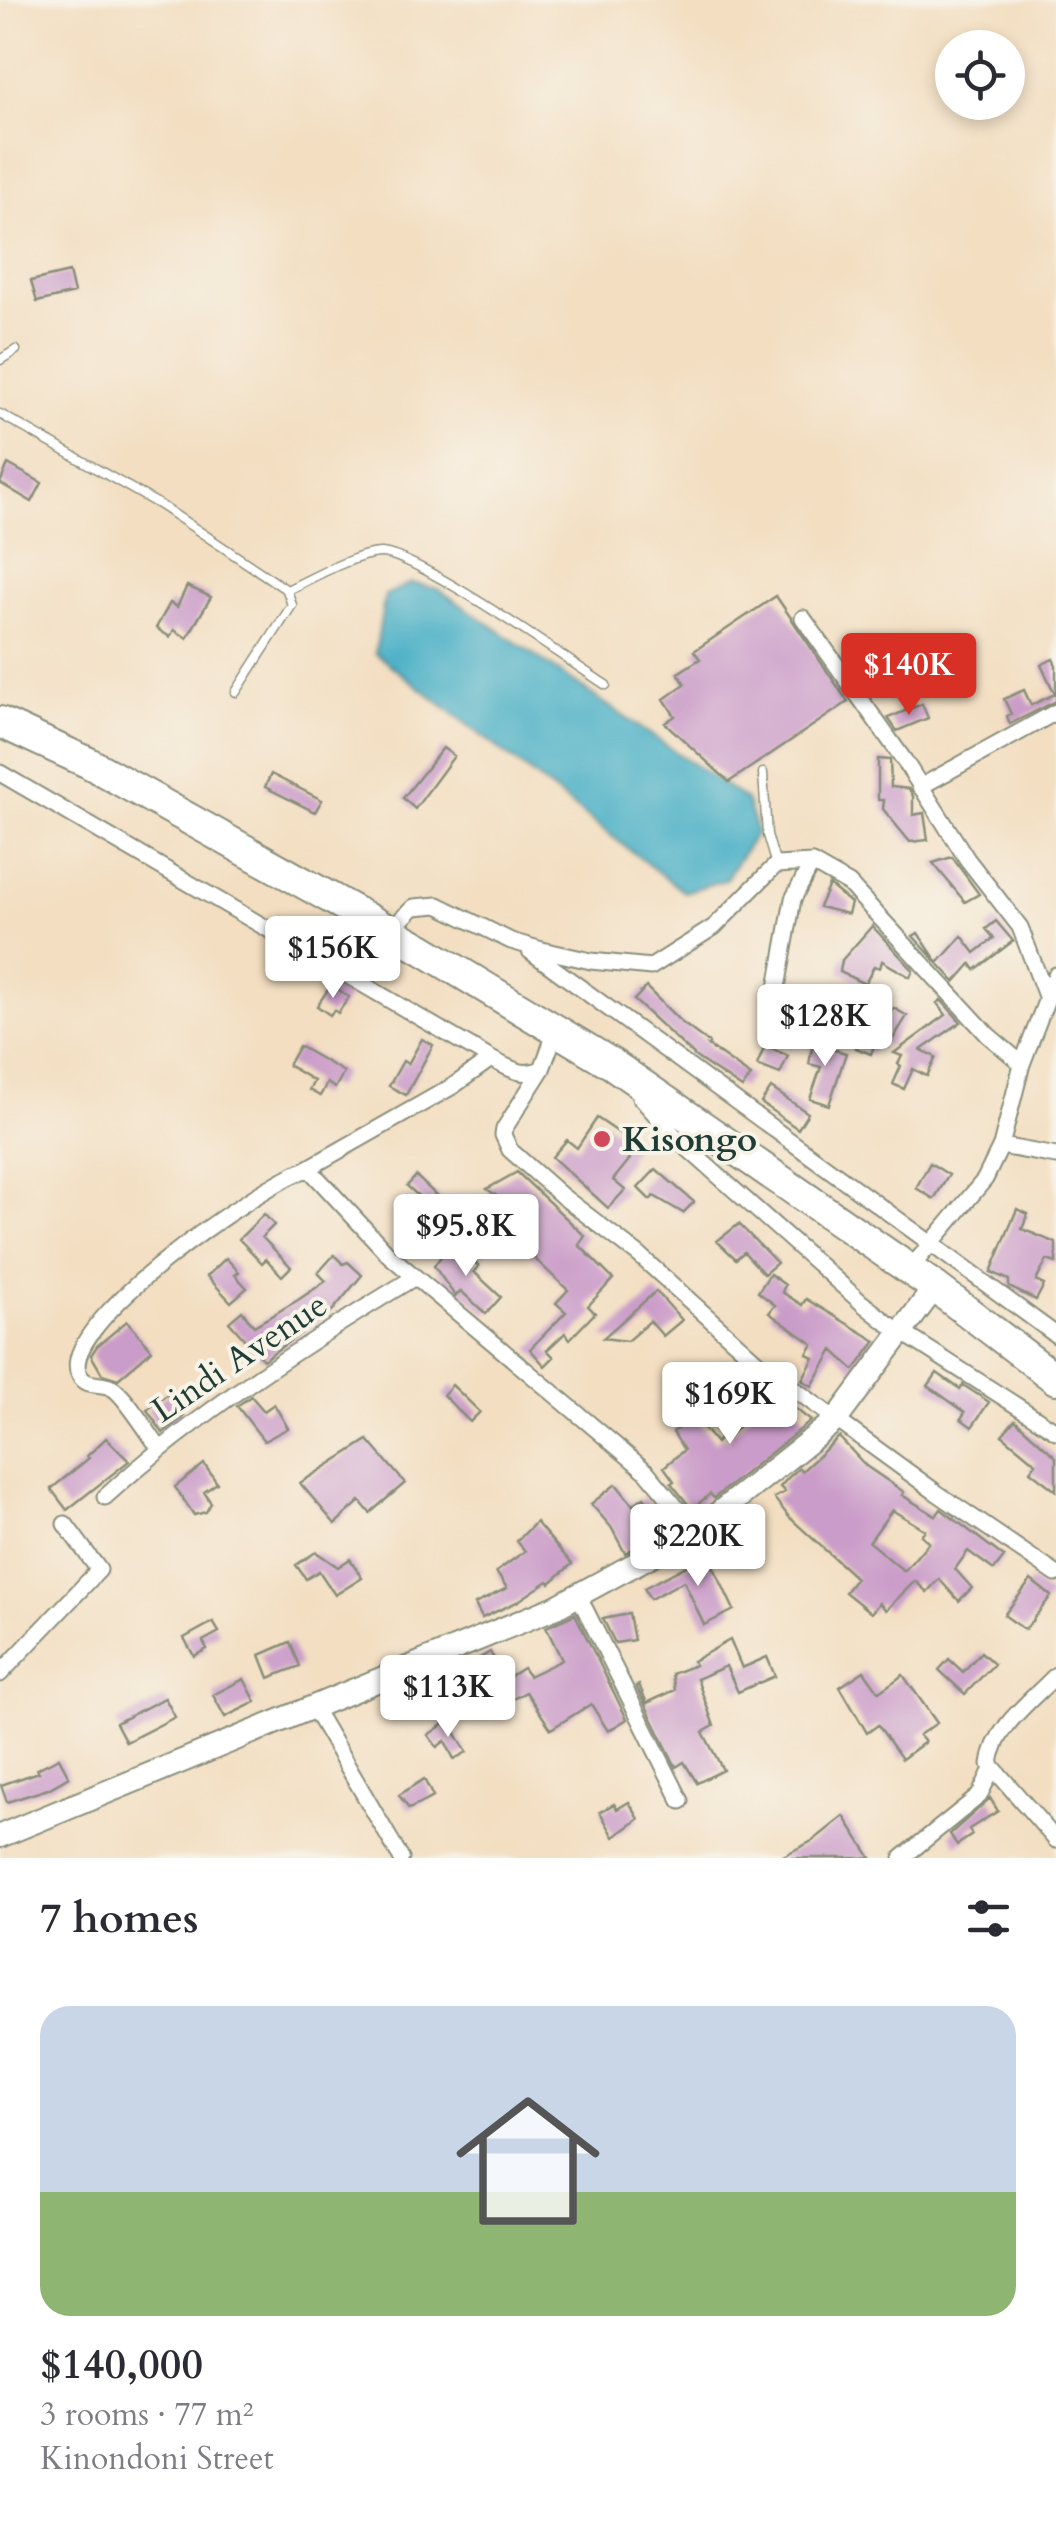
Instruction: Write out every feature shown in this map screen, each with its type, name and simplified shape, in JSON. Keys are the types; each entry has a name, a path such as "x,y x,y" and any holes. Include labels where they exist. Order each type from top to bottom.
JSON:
{"highway":[{"path":"0,722 88,763 390,931 612,1064 922,1278 1056,1379"}],"street":[{"path":"804,618 967,859 1020,927 1046,996"},
{"path":"920,787 1056,712"},
{"path":"0,773 491,1059 520,1073 542,1068"},
{"path":"520,944 591,961 656,966 714,927 776,864 812,864 849,884 988,1035 1022,1064"},
{"path":"802,1020 775,999 793,899 812,864"},
{"path":"390,931 414,907 438,904 520,944 1056,1335"},
{"path":"0,1836 556,1608 696,1531 836,1420 900,1330 934,1244 986,1179 1001,1146 1022,1064 1056,975"},
{"path":"556,1031 542,1068 504,1128 510,1150 638,1255 761,1364 1056,1574"},
{"path":"160,1448 116,1390 82,1379 76,1367 88,1336 120,1299 208,1228 252,1198 453,1086 491,1059"},
{"path":"612,1064 678,1140 849,1292 900,1330 1056,1431"},
{"path":"1001,1146 1056,1156"},
{"path":"305,1170 312,1172 357,1223 415,1277 647,1472 696,1531"},
{"name":"Lindi Avenue","path":"105,1497 160,1448 316,1338 415,1277"},
{"path":"0,1674 98,1570 65,1524"},
{"path":"578,1596 681,1801"},
{"path":"902,1858 980,1796 992,1769 992,1748 999,1734 1056,1675"},
{"path":"312,1707 401,1858"},
{"path":"992,1769 1056,1840"}],"lane":[{"path":"0,360 16,350"},
{"path":"0,414 160,505 286,590 292,605 236,692"},
{"path":"286,590 383,552 426,569 606,685"},
{"path":"764,773 767,835 776,864"}],"water":[{"path":"411,583 438,589 746,800 757,832 725,880 684,892 375,653 385,595"}],"building":[{"path":"69,272 74,293 37,302 31,281"},
{"path":"8,464 42,483 32,502 0,483"},
{"path":"187,586 211,597 187,638 174,630 170,637 156,628 170,603 177,607"},
{"path":"776,596 848,702 729,782 665,723 675,716 664,699 685,684 678,673 700,659 694,651"},
{"path":"1053,659 1056,701 1010,724 1007,716 1011,714 1004,699 1024,690 1031,705 1055,694 1041,665"},
{"path":"922,704 928,718 897,731 888,718"},
{"path":"443,748 454,756 415,809 403,798"},
{"path":"878,759 890,760 891,787 909,789 913,815 924,813 928,840 910,842 883,809 884,800 878,800"},
{"path":"271,774 322,800 315,812 265,787"},
{"path":"952,857 979,894 965,902 933,863"},
{"path":"829,885 851,903 848,914 819,907"},
{"path":"996,921 1013,941 975,970 971,964 955,982 913,936 918,933 938,963 962,936 975,953 994,938 986,929"},
{"path":"872,926 913,970 910,977 882,961 880,968 874,966 865,984 840,972 842,960"},
{"path":"331,985 349,997 338,1013 334,1010 330,1015 317,1006"},
{"path":"646,987 707,1045 751,1076 742,1088 697,1058 634,1000"},
{"path":"941,1000 961,1022 921,1050 936,1057 927,1076 913,1069 904,1089 893,1084 902,1056 894,1053 946,1015 937,1003"},
{"path":"894,1008 907,1016 888,1047 877,1038 871,1054 856,1048 867,1020 879,1028 882,1012 890,1013"},
{"path":"815,1033 829,1036 827,1048 846,1053 829,1105 810,1099 821,1067 809,1064"},
{"path":"422,1039 433,1045 406,1095 389,1086"},
{"path":"299,1046 344,1072 335,1088 327,1083 320,1096 309,1090 314,1081 288,1065"},
{"path":"765,1046 788,1056 780,1074 757,1065"},
{"path":"771,1088 808,1113 798,1129 761,1103"},
{"path":"597,1118 625,1137 634,1151 613,1180 625,1190 608,1208 552,1157 567,1140 577,1148"},
{"path":"930,1163 949,1175 934,1199 916,1188"},
{"path":"656,1169 694,1202 683,1213 654,1196 650,1200 638,1188"},
{"path":"517,1172 585,1236 579,1245 613,1279 588,1306 595,1313 570,1339 565,1333 547,1350 554,1357 545,1366 530,1349 566,1312 556,1303 568,1290 501,1227 516,1210 487,1189"},
{"path":"416,1176 455,1213 455,1218 439,1234 429,1225 439,1214 407,1186"},
{"path":"1017,1209 1028,1214 1022,1229 1056,1243 1056,1263 1047,1260 1036,1281 1044,1285 1036,1300 1009,1287 1009,1280 991,1272"},
{"path":"264,1214 274,1225 262,1237 291,1267 282,1276 266,1259 262,1263 239,1239"},
{"path":"739,1224 777,1263 764,1274 744,1252 736,1259 717,1241"},
{"path":"450,1244 479,1266 474,1272 501,1297 486,1314 461,1291 455,1296 434,1266"},
{"path":"334,1255 362,1275 333,1310 263,1360 229,1322 242,1311 254,1326 298,1300 326,1281 318,1273"},
{"path":"226,1258 247,1288 231,1302 207,1276"},
{"path":"770,1274 785,1285 782,1292 802,1305 806,1299 876,1341 854,1370 833,1350 812,1386 802,1380 814,1358 807,1354 813,1344 769,1313 775,1305 758,1292"},
{"path":"656,1291 682,1320 663,1336 650,1321 627,1341 603,1338"},
{"path":"127,1321 152,1350 118,1379 102,1374 91,1355"},
{"path":"937,1373 989,1402 972,1427 961,1419 965,1412 928,1386"},
{"path":"452,1385 480,1412 470,1422 443,1395"},
{"path":"768,1387 811,1421 714,1498 710,1494 692,1509 671,1483 674,1481 664,1467 684,1450 673,1432 684,1424 673,1410 682,1402 716,1443 721,1436 725,1440 750,1415"},
{"path":"168,1394 184,1416 163,1433 147,1410"},
{"path":"251,1396 264,1411 274,1404 288,1428 264,1441 237,1406"},
{"path":"1015,1420 1056,1457 1056,1491 1030,1471 1036,1463 1002,1435"},
{"path":"839,1437 866,1466 904,1492 902,1495 936,1516 941,1509 1004,1557 994,1570 968,1551 955,1569 972,1588 959,1601 939,1579 927,1592 915,1581 886,1610 879,1603 871,1613 845,1592 856,1578 789,1517 774,1498 785,1492 780,1487 789,1477 799,1468 802,1471","holes":["892,1510 925,1530 921,1535 929,1542 904,1571 869,1542"]},
{"path":"106,1438 129,1461 67,1510 51,1489 89,1458"},
{"path":"368,1440 405,1483 370,1513 360,1501 335,1524 300,1483"},
{"path":"204,1464 217,1483 204,1492 211,1503 206,1512 194,1515 175,1487"},
{"path":"616,1484 633,1505 644,1497 654,1510 659,1505 675,1523 672,1525 668,1519 655,1536 625,1553 611,1527 591,1504"},
{"path":"536,1522 572,1564 550,1583 482,1618 475,1604 507,1588 496,1572 525,1551 517,1541"},
{"path":"316,1552 338,1567 350,1559 362,1578 335,1595 319,1571 306,1579 296,1565"},
{"path":"708,1555 734,1610 704,1625 684,1581 650,1599 644,1588"},
{"path":"1031,1580 1051,1596 1025,1630 1004,1615"},
{"path":"575,1614 627,1719 608,1731 591,1704 551,1729 526,1692 488,1713 479,1696 466,1706 440,1671 452,1666 457,1672 490,1652 506,1679 523,1668 529,1676 562,1660 546,1627"},
{"path":"629,1614 634,1640 615,1643 603,1619"},
{"path":"213,1622 219,1632 203,1641 207,1649 194,1656 184,1638"},
{"path":"730,1640 742,1668 767,1657 775,1676 738,1692 726,1666 697,1679 714,1726 703,1732 723,1770 697,1783 684,1762 676,1767 636,1686 639,1685 647,1703 675,1690 672,1674 695,1665 693,1661"},
{"path":"290,1642 300,1666 269,1678 260,1655"},
{"path":"981,1652 994,1664 965,1694 939,1670 949,1659 963,1672"},
{"path":"864,1671 879,1692 903,1675 937,1723 919,1735 925,1742 902,1759 878,1725 867,1733 840,1687"},
{"path":"244,1679 256,1702 225,1717 213,1695"},
{"path":"165,1698 175,1717 126,1742 116,1723"},
{"path":"448,1721 467,1752 454,1759 445,1741 437,1747 428,1735"},
{"path":"59,1758 69,1777 48,1789 7,1802 1,1785 39,1772 37,1769"},
{"path":"424,1779 433,1797 409,1809 399,1795"},
{"path":"990,1798 998,1811 969,1829 972,1835 957,1845 950,1834"},
{"path":"629,1802 639,1819 614,1837 600,1812"},
{"path":"844,1816 871,1858 779,1858 814,1840"}],"place":[{"name":"Kisongo","path":"602,1139"}]}
